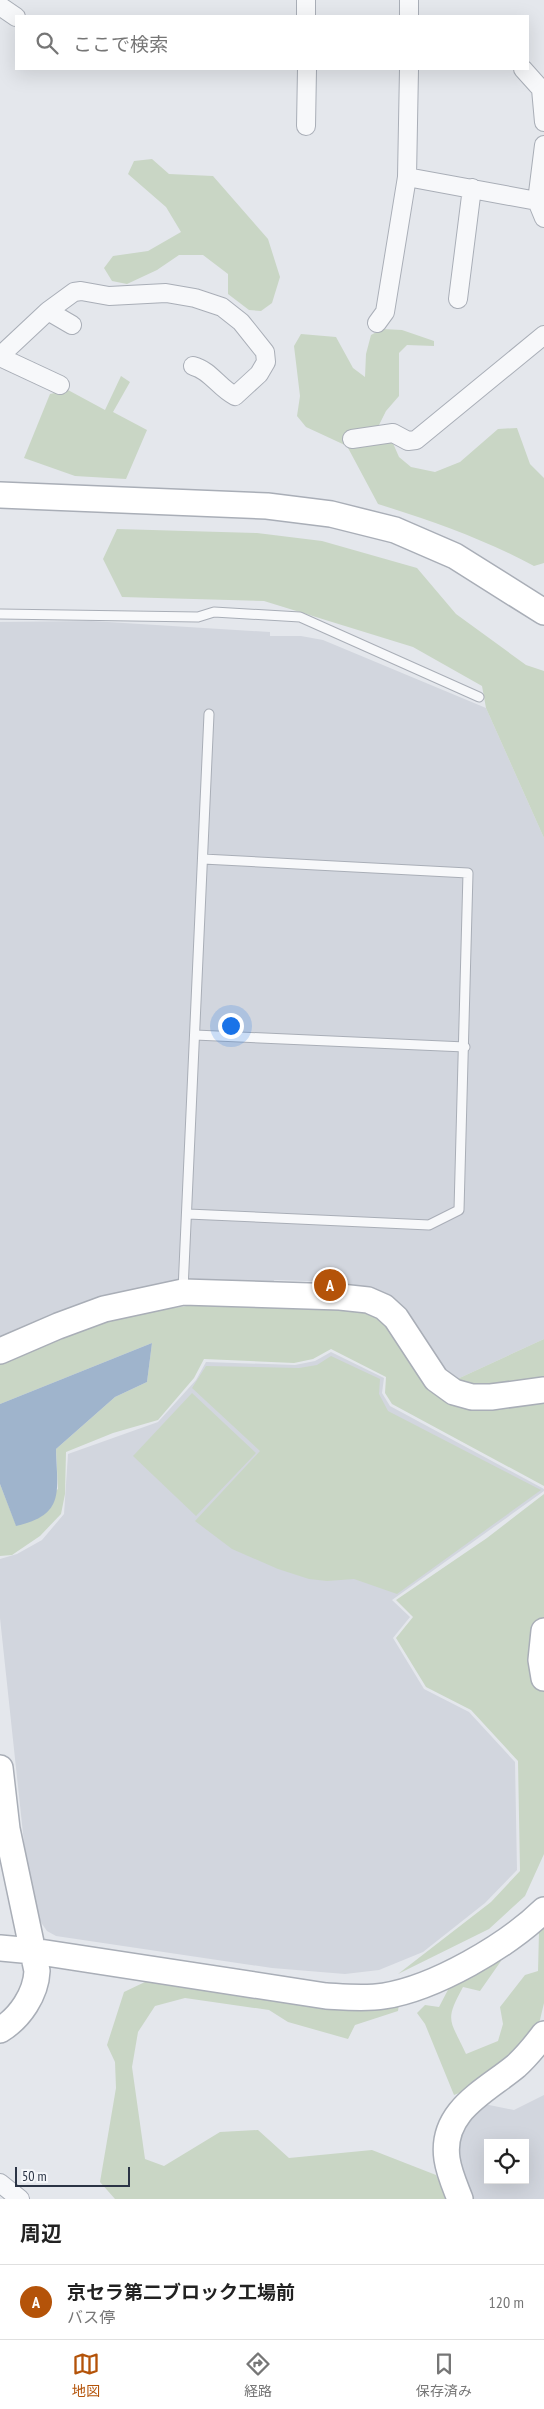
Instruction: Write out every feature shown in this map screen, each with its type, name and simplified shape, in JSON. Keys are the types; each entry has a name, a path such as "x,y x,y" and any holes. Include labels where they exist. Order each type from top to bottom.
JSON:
{"street":[{"path":"306,0 306,15"},
{"path":"409,0 409,15"},
{"path":"0,6 15,16"},
{"path":"306,126 307,70"},
{"path":"376,323 385,312 407,176 409,70"},
{"path":"524,70 541,89 544,122"},
{"path":"544,146 537,200 544,218"},
{"path":"407,176 537,200"},
{"path":"458,299 472,188"},
{"path":"60,385 0,357 48,311 74,292 81,291 109,296 166,293 195,298 222,307 241,322 265,352 266,362 259,374 235,396 225,391 203,368 193,366"},
{"path":"48,311 72,325"},
{"path":"352,439 393,434 408,442 416,440 544,335"},
{"path":"0,495 267,506 332,514 395,530 455,556 544,612"},
{"path":"0,1351 58,1326 104,1310 183,1292 368,1300 384,1307 396,1318 432,1374 454,1392 472,1397 491,1397 544,1390"},
{"path":"544,1631 541,1660 544,1678"},
{"path":"0,1768 7,1829 37,1971 36,1984 20,2012 0,2030"},
{"path":"0,1948 33,1951 326,1996 356,1998 384,1996 420,1987 453,1972 527,1927 544,1910"},
{"path":"460,2199 446,2157 450,2127 458,2112 530,2054 544,2034"},
{"path":"0,2183 20,2199"}],"lane":[{"path":"0,614 198,617 214,612 300,617 479,697"},
{"path":"183,1292 210,714"},
{"path":"188,1214 428,1225 459,1210 465,1047 468,873 203,859"},
{"path":"195,1035 465,1047"}],"shaded area":[{"path":"92,621 270,632 270,636 301,636 323,640 486,708 544,838 544,1339 453,1381 338,1289 338,1282 274,1280 273,1286 209,1283 0,1344 0,622"},
{"path":"331,1352 384,1378 382,1393 390,1406 544,1489 544,1491 392,1600 410,1617 393,1638 424,1689 469,1712 515,1762 517,1870 485,1903 423,1952 379,1970 345,1974 272,1968 56,1936 47,1931 40,1921 25,1852 0,1618 0,1559 17,1554 42,1540 64,1514 68,1454 158,1422 196,1380 206,1362 295,1365 315,1361"},
{"path":"544,2095 544,2199 472,2199 456,2158 460,2127 484,2104 514,2110"}],"green space":[{"path":"152,159 169,174 213,176 268,239 280,277 272,303 261,311 249,310 228,294 228,274 203,255 179,255 157,270 127,284 112,281 104,268 113,256 148,251 181,232 166,207 128,174 134,161"},
{"path":"382,329 402,330 434,341 434,346 407,345 399,353 399,396 386,411 379,425 392,441 399,457 411,467 435,472 460,462 498,429 517,428 530,464 544,478 544,563 534,566 458,531 378,504 347,446 306,427 297,416 300,396 294,346 301,334 336,337 353,368 365,377 366,354 371,335"},
{"path":"121,376 130,382 113,412 147,430 126,479 75,476 24,458 50,394 68,390 105,410"},
{"path":"117,529 257,533 322,541 417,568 456,614 526,665 544,671 544,838 486,708 482,686 413,647 264,601 122,597 103,559"},
{"path":"193,1305 333,1307 374,1313 453,1381 544,1339 544,1486 392,1404 385,1393 386,1377 331,1349 313,1359 294,1363 204,1359 194,1378 158,1420 113,1433 66,1452 65,1494 61,1514 40,1536 12,1555 0,1556 0,1484 16,1525 58,1489 56,1449 115,1397 147,1382 152,1343 0,1404 0,1363 74,1331 135,1314"},
{"path":"331,1356 380,1379 379,1394 388,1411 541,1490 397,1594 354,1579 327,1581 309,1579 278,1569 232,1549 195,1521 260,1451 192,1388 206,1366 299,1368 317,1365"},
{"path":"192,1393 256,1453 196,1516 133,1456"},
{"path":"544,1494 544,1854 525,1896 489,1929 398,1974 491,1902 520,1871 518,1761 471,1710 426,1687 396,1638 413,1617 396,1600 487,1538"},
{"path":"544,1927 544,2003 539,2024 485,2083 454,2095 425,2024 417,2013 425,2005 439,2007 451,1984 496,1956 501,1961 480,1991 463,1987 453,2007 451,2020 466,2054 498,2041 503,2024 500,2007 525,1975 538,1971 539,1932"},
{"path":"147,1981 399,2003 398,2011 355,2025 348,2039 288,2022 269,2010 185,1998 155,2006 138,2032 132,2067 145,2159 164,2166 220,2132 258,2130 289,2158 372,2150 436,2175 447,2199 115,2199 100,2182 116,2088 115,2062 107,2045 124,1992"}],"water":[{"path":"152,1343 147,1382 115,1397 56,1449 57,1489 51,1508 32,1521 16,1526 0,1484 0,1404"}],"place":[{"name":"京セラ第二ブロック工場前","path":"330,1285"}]}
